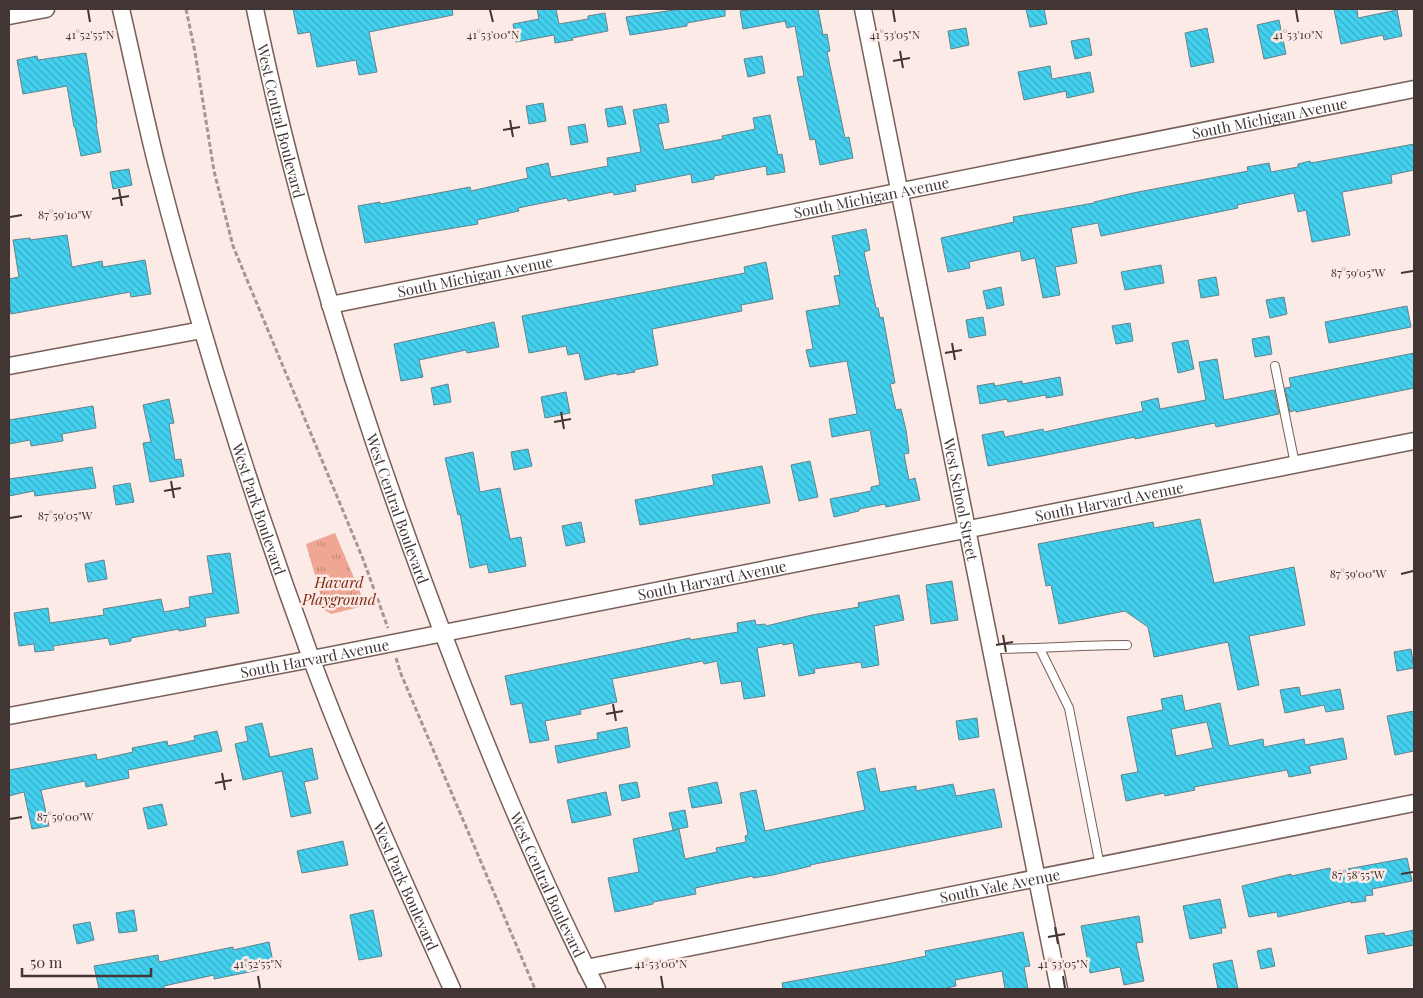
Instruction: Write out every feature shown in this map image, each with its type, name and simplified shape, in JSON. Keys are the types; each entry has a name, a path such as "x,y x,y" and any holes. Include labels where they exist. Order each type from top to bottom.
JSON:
{"street":[{"path":"9,16 46,9"},
{"name":"West Park Boulevard","path":"121,9 157,163 202,330 254,496 312,659 355,767 452,989"},
{"name":"West Central Boulevard","path":"255,9 267,66 330,305 395,506 480,730 512,806 597,989"},
{"name":"West School Street","path":"863,9 1059,989"},
{"name":"South Michigan Avenue","path":"330,305 1414,89"},
{"path":"9,366 202,330"},
{"name":"South Harvard Avenue","path":"9,716 312,659 1414,441"},
{"name":"South Yale Avenue","path":"586,968 1414,803"}],"lane":[{"path":"1275,366 1294,464"},
{"path":"991,649 1040,649 1072,645 1127,645"},
{"path":"1040,649 1069,708 1100,866"}],"path":[{"path":"186,9 195,52 214,171 233,246 363,559 389,631"},
{"path":"394,651 401,674 535,989"}],"green space":[{"name":"Havard Playground","path":"335,533 363,599 360,607 331,614 325,610 306,544"}],"building":[{"path":"293,9 452,9 453,15 369,32 377,72 359,75 356,60 317,67 310,32 298,34"},
{"path":"537,9 556,9 559,24 588,19 588,16 605,13 608,31 555,43 554,35 516,42 513,24 539,19"},
{"path":"681,9 725,9 725,16 687,23 687,26 630,35 626,17"},
{"path":"753,9 818,9 823,35 827,34 830,51 827,52 845,138 849,137 853,158 820,165 815,139 810,140 797,77 804,76 795,26 787,28 785,21 743,29 740,11"},
{"path":"1026,9 1044,9 1047,24 1030,27"},
{"path":"1334,9 1357,9 1358,18 1397,10 1402,36 1384,40 1383,35 1341,44"},
{"path":"1279,20 1286,54 1264,59 1257,25"},
{"path":"966,28 969,45 951,49 948,31"},
{"path":"1207,28 1214,62 1191,67 1185,33"},
{"path":"1089,38 1092,55 1075,59 1071,41"},
{"path":"86,53 101,152 81,156 67,86 23,94 17,60 37,56 38,60"},
{"path":"762,56 765,73 748,77 744,59"},
{"path":"1050,66 1052,79 1090,72 1094,92 1067,98 1066,91 1024,100 1018,72"},
{"path":"543,103 546,121 529,124 526,106"},
{"path":"666,104 669,122 658,124 664,150 723,139 722,136 755,129 753,118 770,115 778,155 782,154 785,172 767,175 766,166 714,176 714,179 692,183 691,174 635,185 636,191 614,195 613,192 568,201 567,198 518,208 519,211 477,220 478,224 365,243 358,206 380,202 380,204 470,187 471,191 528,178 526,168 548,163 551,177 608,166 607,158 641,152 633,110"},
{"path":"622,106 626,124 608,127 605,109"},
{"path":"585,124 588,142 571,145 568,127"},
{"path":"1414,144 1414,170 1391,175 1392,183 1342,192 1350,235 1312,242 1306,210 1298,212 1294,193 1237,205 1238,208 1101,236 1098,223 1071,228 1077,263 1055,267 1060,295 1043,298 1035,258 1022,261 1020,251 969,262 970,268 948,272 941,238 1014,222 1013,217 1094,203 1133,193 1248,171 1247,167 1269,163 1271,172 1298,167 1298,164 1310,161 1311,163"},
{"path":"129,169 132,185 113,189 110,172"},
{"path":"866,229 870,250 864,252 876,308 878,308 880,318 883,317 895,383 890,384 896,410 901,409 906,430 909,453 904,454 909,480 915,478 920,500 886,507 885,504 859,509 859,511 834,517 830,499 871,491 871,487 880,485 870,430 832,437 829,419 857,414 847,361 810,367 806,350 813,349 806,311 840,305 834,276 840,275 832,236"},
{"path":"67,235 72,267 102,261 103,267 145,260 151,294 131,297 130,292 11,314 9,279 19,277 13,240 30,238 30,240"},
{"path":"766,262 773,299 741,305 742,311 652,329 658,365 634,370 635,372 617,375 617,373 585,380 579,353 568,355 566,346 529,353 522,316 745,273 744,267"},
{"path":"1161,265 1164,283 1125,290 1121,272"},
{"path":"1216,277 1219,295 1201,298 1198,280"},
{"path":"1001,287 1004,305 987,309 983,291"},
{"path":"1284,297 1287,314 1270,318 1266,300"},
{"path":"1407,306 1411,327 1329,343 1325,322"},
{"path":"983,317 986,335 969,338 966,320"},
{"path":"494,322 499,347 467,353 466,350 419,360 423,377 401,381 394,344"},
{"path":"1130,323 1133,341 1116,344 1112,326"},
{"path":"1269,336 1272,354 1255,357 1252,339"},
{"path":"1188,340 1194,369 1178,373 1172,343"},
{"path":"1414,353 1414,388 1290,412 1285,388 1291,387 1289,378"},
{"path":"1217,359 1224,400 1274,390 1279,414 1216,427 1215,423 1135,439 1135,437 988,466 982,435 1003,431 1005,437 1043,429 1044,432 1143,411 1141,402 1158,398 1160,409 1206,400 1199,362"},
{"path":"1060,377 1063,395 1046,398 1046,395 1008,402 1007,399 980,404 977,386 994,383 995,386 1022,381 1022,384"},
{"path":"448,384 451,402 434,405 431,388"},
{"path":"566,392 570,413 545,418 541,397"},
{"path":"169,399 174,423 169,424 175,460 181,459 184,476 150,482 143,443 151,442 143,405"},
{"path":"93,406 96,428 62,434 63,441 31,446 30,440 9,444 9,420"},
{"path":"528,449 532,466 514,470 511,452"},
{"path":"473,452 480,492 500,488 510,539 521,537 526,566 489,573 487,564 470,568 460,514 458,515 445,458"},
{"path":"810,461 818,497 799,501 791,465"},
{"path":"762,466 770,503 640,525 635,500 714,485 712,475"},
{"path":"92,467 96,488 35,496 34,491 9,496 9,479"},
{"path":"130,483 134,502 116,505 113,486"},
{"path":"1200,519 1214,583 1294,567 1305,625 1249,636 1259,685 1238,690 1228,642 1154,657 1148,627 1125,611 1059,624 1051,585 1046,586 1038,544 1153,522 1154,528"},
{"path":"581,522 585,542 566,546 562,526"},
{"path":"230,553 239,613 205,618 206,626 131,638 131,641 110,645 108,638 53,646 54,650 35,652 34,644 19,646 14,613 48,608 50,623 104,615 103,609 161,599 164,612 190,607 189,597 213,593 207,556"},
{"path":"104,560 107,579 88,582 85,564"},
{"path":"952,581 958,620 931,624 926,585"},
{"path":"899,595 904,620 874,626 879,665 862,668 861,662 814,669 815,673 799,676 793,643 783,645 783,643 757,648 765,696 744,699 741,681 721,684 717,661 704,664 703,661 612,679 617,702 580,710 581,714 545,721 549,740 530,743 522,703 511,705 505,676 690,638 690,640 738,632 737,623 755,620 756,625 765,624 766,626 812,615 859,607 858,603"},
{"path":"1411,649 1414,668 1397,671 1394,652"},
{"path":"1299,687 1301,696 1340,689 1344,709 1326,712 1324,705 1285,713 1280,690"},
{"path":"1182,695 1185,711 1220,703 1229,746 1263,739 1264,747 1304,739 1305,745 1343,738 1347,759 1309,766 1311,773 1289,777 1287,770 1194,787 1195,790 1165,796 1164,793 1126,801 1121,775 1138,772 1127,717 1163,710 1161,699","holes":["1207,722 1213,748 1176,756 1171,729"]},
{"path":"1414,711 1414,751 1395,755 1387,716"},
{"path":"977,718 979,737 959,740 956,721"},
{"path":"262,723 270,757 312,748 318,779 304,782 311,813 291,817 282,771 243,780 235,744 248,741 245,727"},
{"path":"627,727 630,747 558,763 555,746 598,739 597,733"},
{"path":"217,731 222,751 128,770 129,778 86,787 85,781 41,790 49,826 32,829 24,792 9,796 9,770 96,754 97,760 133,752 132,748 167,741 168,746 195,740 194,736"},
{"path":"875,768 880,792 916,786 916,791 953,784 956,796 994,789 1002,827 810,865 773,875 753,878 753,876 695,888 696,894 653,902 653,904 615,912 608,878 639,872 633,839 679,829 685,859 717,852 716,848 746,842 745,836 748,835 740,793 756,790 765,831 865,810 857,772"},
{"path":"637,782 640,797 622,801 619,785"},
{"path":"717,782 722,803 692,808 688,788"},
{"path":"606,792 611,815 572,823 567,800"},
{"path":"162,804 167,825 148,829 143,808"},
{"path":"685,810 688,827 673,830 669,813"},
{"path":"343,841 348,865 302,873 297,851"},
{"path":"1407,858 1412,881 1372,889 1373,895 1365,896 1366,901 1351,903 1351,901 1278,917 1277,912 1249,917 1242,886 1291,874 1291,876 1330,868 1331,872"},
{"path":"1220,899 1226,928 1221,928 1222,933 1190,939 1183,906"},
{"path":"134,910 137,931 119,933 116,913"},
{"path":"373,910 382,956 359,960 350,915"},
{"path":"1139,916 1143,942 1136,943 1144,981 1124,985 1120,967 1090,973 1081,926"},
{"path":"90,922 94,940 77,944 73,925"},
{"path":"1414,930 1414,945 1368,954 1365,936 1384,933 1385,936"},
{"path":"1023,932 1030,966 1024,967 1028,989 1005,989 1002,971 955,980 956,986 942,989 783,989 782,983 926,956 925,951"},
{"path":"269,942 274,967 214,979 214,975 164,986 164,989 99,989 94,966 158,955 159,962 233,947 233,950"},
{"path":"1271,948 1275,966 1261,969 1257,951"},
{"path":"1232,960 1238,989 1218,989 1213,964"}]}
